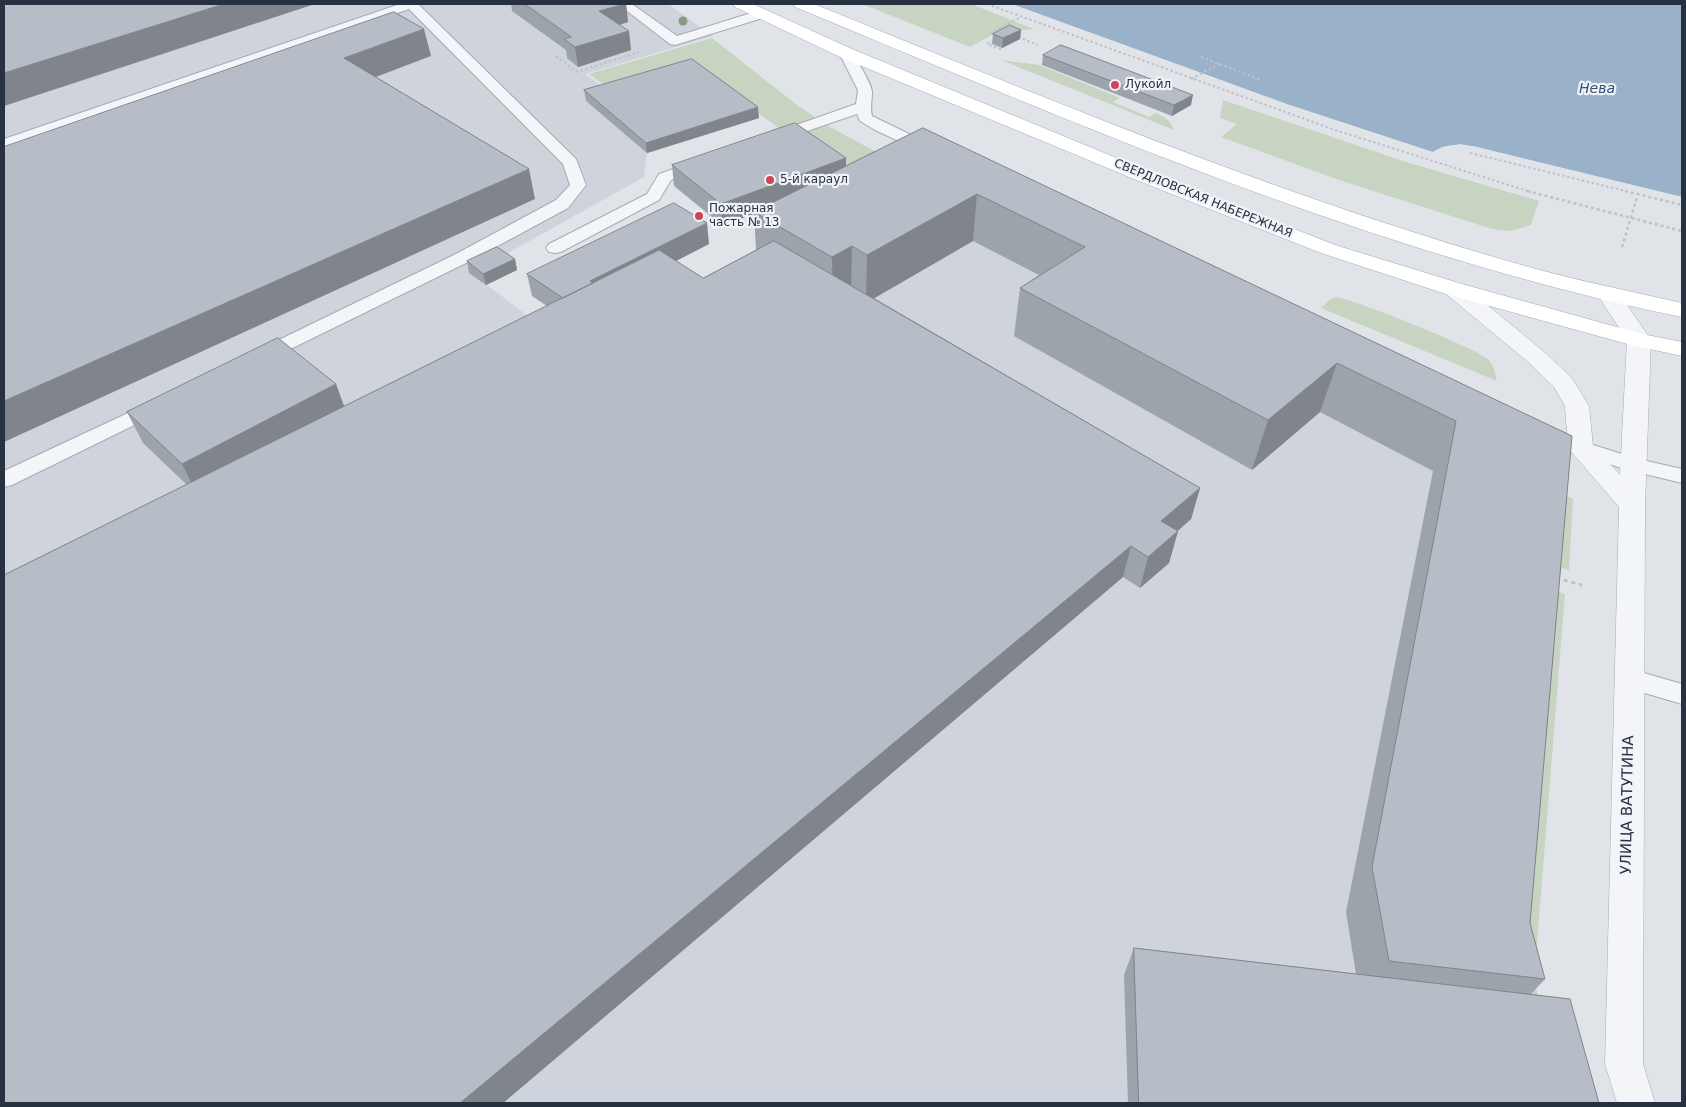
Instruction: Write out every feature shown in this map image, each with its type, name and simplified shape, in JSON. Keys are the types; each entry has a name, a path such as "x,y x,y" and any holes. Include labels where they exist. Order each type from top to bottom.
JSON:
{"main road":[{"name":"СВЕРДЛОВСКАЯ НАБЕРЕЖНАЯ","path":"741,4 846,53 1146,177 1318,245 1454,289 1639,340 1682,349"},
{"path":"801,4 1152,146 1338,214 1487,262 1608,294 1682,310"}],"street":[{"path":"1454,289 1535,356 1564,383 1576,406 1581,448 1632,505"},
{"path":"1608,294 1639,340"},
{"name":"УЛИЦА ВАТУТИНА","path":"1636,1103 1624,1064 1632,505 1639,340"}],"lane":[{"path":"4,144 412,4 570,162 578,185 562,204 460,259 245,363"},
{"path":"624,4 675,41 761,14"},
{"path":"846,53 865,90 864,118 951,160"},
{"path":"756,144 863,107"},
{"path":"555,248 653,196 665,177 720,157"},
{"path":"4,480 174,398"},
{"path":"1556,441 1635,465 1682,476"},
{"path":"1630,679 1682,694"}],"path":[{"path":"987,4 1192,79 1407,154 1548,198 1682,231"},
{"path":"996,35 990,33 1021,16"},
{"path":"1017,36 1038,45"},
{"path":"1001,37 987,44 1003,50"},
{"path":"556,56 577,72 675,41"},
{"path":"1201,57 1261,80"},
{"path":"1192,79 1219,64"},
{"path":"1470,153 1682,205"},
{"path":"1622,247 1638,194"},
{"path":"1554,577 1582,585"}],"shaded area":[{"path":"4,4 668,4 713,36 585,74 611,93 759,118 647,153 644,177 499,258 470,272 554,336 706,309 921,173 1545,485 1495,966 1565,1103 4,1103"}],"green space":[{"path":"862,4 971,4 1034,29 996,33 970,47"},
{"path":"712,38 797,105 830,127 917,174 827,220 796,140 694,68 612,91 589,74"},
{"path":"1001,60 1039,65 1120,98 1113,102 1149,117 1156,113 1159,114 1169,121 1174,130"},
{"path":"1223,100 1406,162 1539,201 1531,225 1511,231 1492,229 1342,181 1221,137 1237,124 1220,118"},
{"path":"1336,297 1367,306 1415,325 1480,354 1491,362 1497,381 1321,308"},
{"path":"1545,485 1573,499 1569,570 1537,561"},
{"path":"1535,585 1565,594 1534,980 1545,1026 1508,1021"}],"water":[{"name":"Нева","path":"1012,4 1682,4 1682,197 1473,146 1452,145 1433,152 1287,104"}],"pier":[{"path":"1461,144 1682,197 1682,200 1472,148 1452,147 1436,153 1433,152 1442,147"}],"building":[{"path":"4,4 224,4 4,73"},
{"path":"525,4 625,4 599,11 629,31 575,47 564,39 571,37"},
{"path":"394,12 424,29 344,58 529,169 4,401 4,147"},
{"path":"1010,25 1021,30 1003,38 993,34"},
{"path":"1061,45 1193,95 1174,105 1043,55"},
{"path":"692,59 758,107 646,143 584,90"},
{"path":"795,123 846,158 721,204 672,165"},
{"path":"923,128 1572,436 1530,923 1545,979 1389,961 1372,867 1456,421 1337,363 1268,420 1020,288 1085,247 977,194 867,255 852,246 832,257 754,212"},
{"path":"674,203 707,223 590,281 593,283 563,298 527,274"},
{"path":"774,241 1200,488 1161,521 1178,531 1148,557 1131,546 460,1103 4,1103 4,575 659,250 703,278"},
{"path":"497,247 515,259 483,274 467,261"},
{"path":"278,338 336,384 182,464 127,412"},
{"path":"1134,948 1570,999 1599,1103 1139,1103"}],"place":[{"name":"Лукойл","path":"1115,85"},
{"name":"5-й караул","path":"770,180"},
{"name":"Пожарная часть № 13","path":"699,216"}]}
